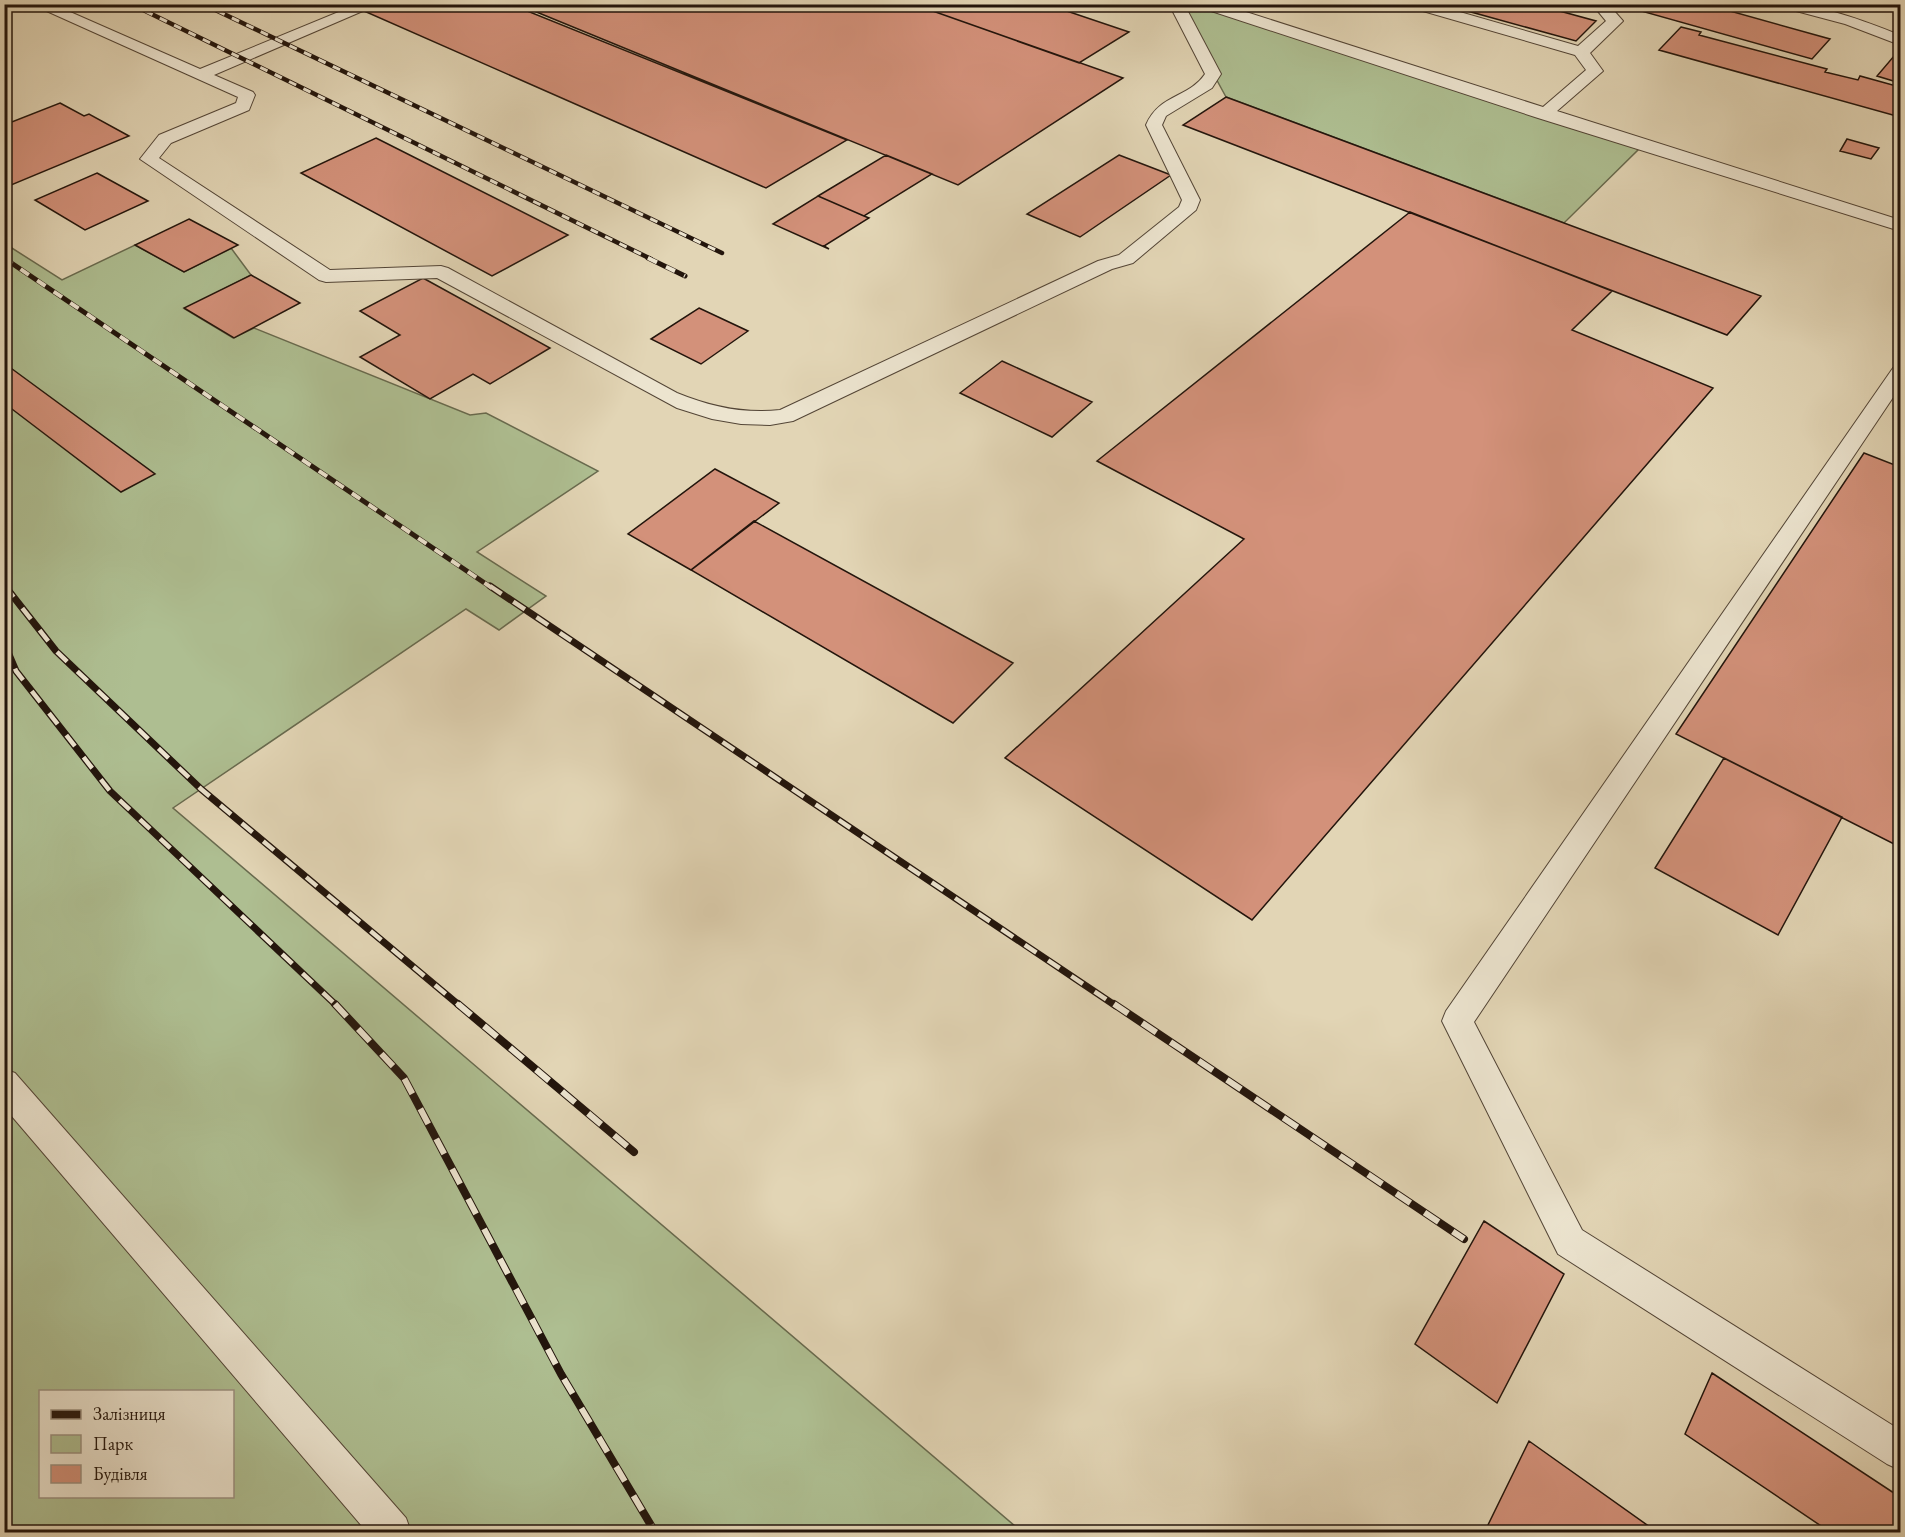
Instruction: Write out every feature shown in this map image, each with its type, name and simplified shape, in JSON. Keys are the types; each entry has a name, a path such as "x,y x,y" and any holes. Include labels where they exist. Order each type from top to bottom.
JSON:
{"lane":[{"path":"38,4 247,95 243,106 165,139 149,159 326,276 441,272 670,398 709,412 760,420 785,416 1105,265 1126,259 1187,210 1191,200 1154,125 1159,113 1206,85 1213,74 1176,4"},
{"path":"202,74 372,4"},
{"path":"1204,4 1900,226"},
{"path":"1414,4 1581,52 1595,71 1544,114"},
{"path":"1581,52 1615,21 1599,4"},
{"path":"1786,4 1850,21 1900,40"},
{"path":"1900,372 1457,1021 1570,1242 1900,1451"},
{"path":"4,1083 392,1533"}],"green space":[{"path":"1176,5 1204,5 1643,145 1564,223 1226,97"},
{"path":"4,243 62,280 135,245 184,272 231,248 251,275 185,309 233,338 254,328 470,415 486,413 598,471 477,552 546,596 499,630 466,609 173,808 1022,1532 5,1532"}],"building":[{"path":"380,4 510,4 847,140 766,188 364,11"},
{"path":"517,4 913,4 1123,78 958,185"},
{"path":"913,4 1046,4 1129,32 1079,63"},
{"path":"1466,4 1534,4 1596,21 1576,41 1464,10 1469,5"},
{"path":"1640,4 1705,4 1830,39 1812,59 1634,9"},
{"path":"1681,27 1701,32 1699,35 1827,69 1825,72 1858,80 1860,76 1900,87 1900,117 1659,50"},
{"path":"1894,56 1900,58 1900,83 1877,76"},
{"path":"1226,97 1761,296 1727,335 1183,125"},
{"path":"60,103 84,116 89,114 129,136 4,188 4,125"},
{"path":"376,138 568,235 492,276 301,173"},
{"path":"1847,139 1879,148 1871,159 1840,151"},
{"path":"886,155 932,174 864,216 818,196"},
{"path":"1119,155 1171,175 1080,237 1027,214"},
{"path":"97,173 148,201 85,230 35,200"},
{"path":"818,196 869,218 824,246 829,249 773,224"},
{"path":"1410,212 1612,291 1572,330 1713,388 1252,920 1005,758 1244,539 1097,461"},
{"path":"189,219 238,245 184,272 135,245"},
{"path":"251,275 300,303 234,338 184,308"},
{"path":"423,278 550,348 490,384 473,374 430,399 360,357 400,335 360,311"},
{"path":"699,308 748,331 701,364 651,339"},
{"path":"1002,361 1092,402 1052,437 960,393"},
{"path":"4,363 155,474 121,492 4,403"},
{"path":"1864,453 1900,467 1900,847 1676,734"},
{"path":"715,469 779,503 691,570 628,534"},
{"path":"754,521 1013,663 953,723 691,570"},
{"path":"1724,758 1842,817 1778,935 1655,868"},
{"path":"1484,1221 1564,1274 1497,1403 1415,1344"},
{"path":"1712,1373 1900,1497 1900,1532 1830,1532 1685,1434"},
{"path":"1529,1441 1657,1532 1485,1531"}],"railway":[{"path":"131,4 651,259"},
{"path":"203,4 722,253"},
{"path":"4,258 492,588"},
{"path":"648,258 685,276"},
{"path":"5,586 56,651 201,789 460,1006"},
{"path":"490,586 1116,1006"},
{"path":"4,643 16,671 110,791 336,1005"},
{"path":"458,1004 634,1152"},
{"path":"1114,1004 1464,1239"},
{"path":"336,1005 404,1078 561,1374 655,1532"}]}
